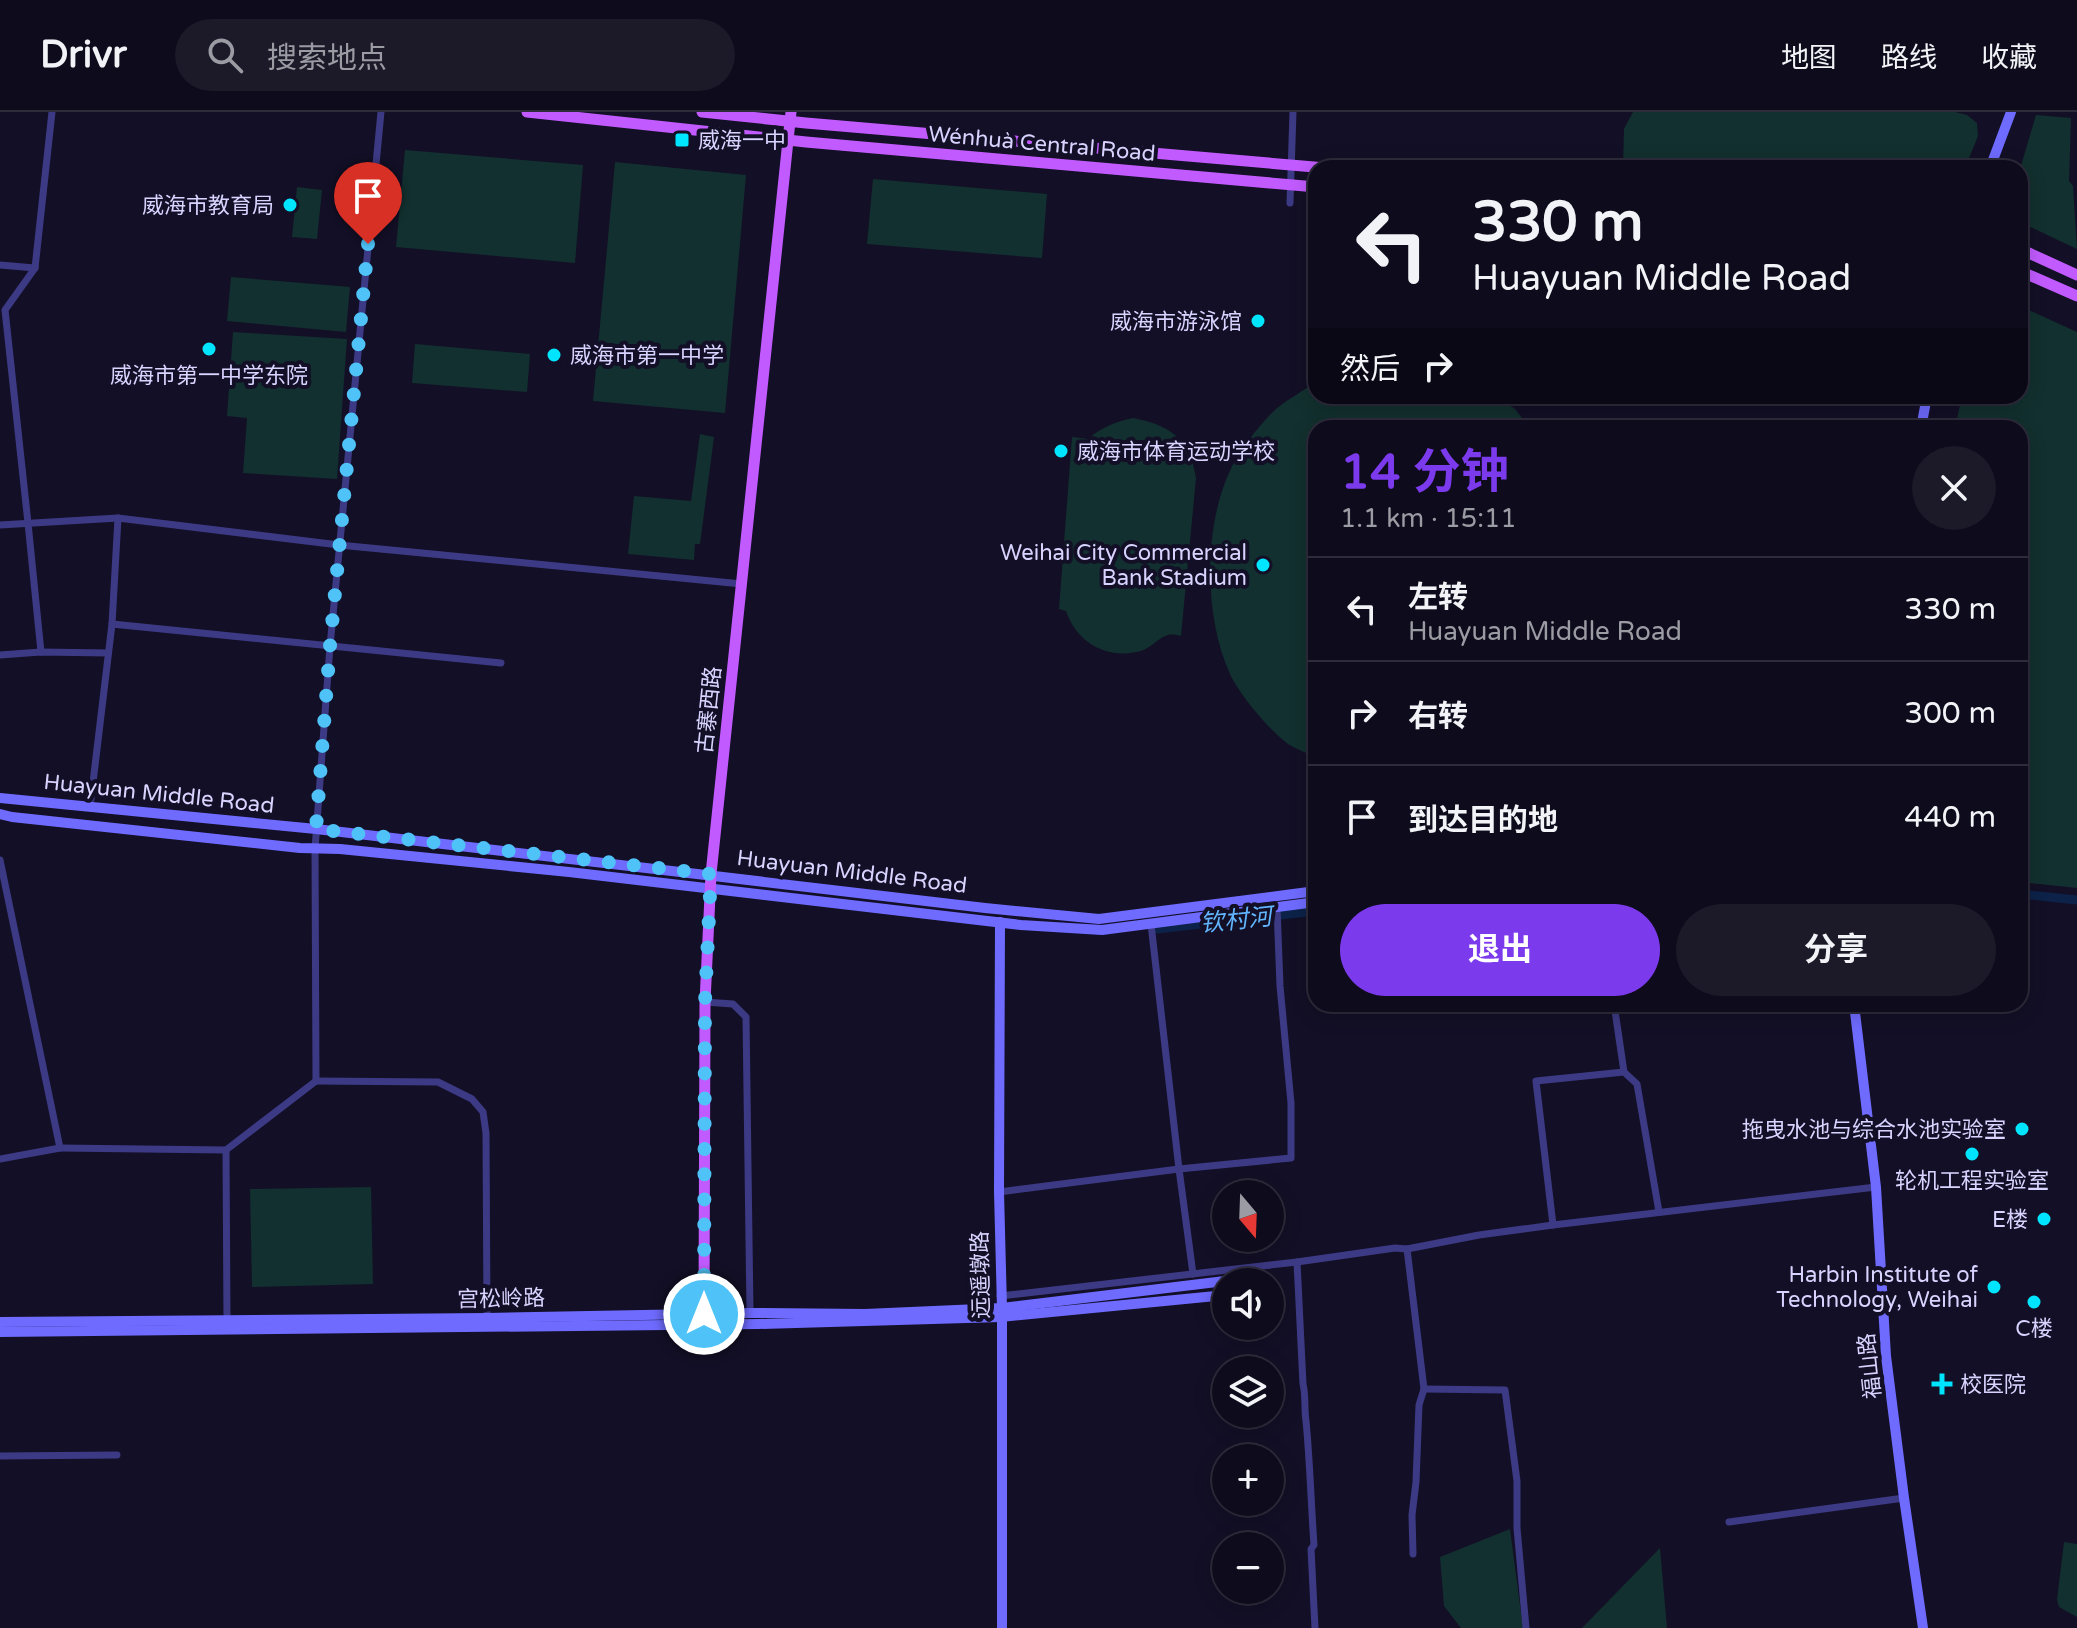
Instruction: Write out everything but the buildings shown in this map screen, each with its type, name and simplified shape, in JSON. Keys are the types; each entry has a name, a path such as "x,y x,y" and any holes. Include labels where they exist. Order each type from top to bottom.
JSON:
{"main road":[{"name":"Wénhuà Central Road","path":"527,112 787,140 1308,186"},
{"name":"Wénhuà Central Road","path":"702,112 790,117 1308,166"},
{"path":"1993,160 2011,112"},
{"name":"古寨西路","path":"704,1314 705,1002 711,874 790,117"},
{"path":"2028,252 2077,275"},
{"path":"2028,276 2077,296"},
{"name":"Huayuan Middle Road","path":"0,798 316,829 1099,919 1308,892"},
{"name":"Huayuan Middle Road","path":"0,814 315,849 356,850 1000,922 1102,930 1308,903"},
{"name":"远遥墩路","path":"1000,922 1002,1628"},
{"name":"福山路","path":"1855,1012 1876,1187 1886,1356 1923,1628"},
{"path":"1001,1313 1212,1283"},
{"path":"0,1332 759,1324 1001,1313 1212,1296"},
{"name":"宫松岭路","path":"0,1322 1001,1313"}],"street":[{"path":"41,652 5,310 35,268 52,112"},
{"path":"316,1081 316,829 339,545 381,112"},
{"path":"1290,203 1293,112"},
{"path":"0,265 35,268"},
{"path":"91,799 112,624 118,518"},
{"path":"0,525 118,518 339,545 742,584"},
{"path":"112,624 501,663"},
{"path":"0,655 108,653"},
{"path":"0,860 4,904 60,1148"},
{"path":"999,1192 1291,1158 1291,1103 1280,986 1277,909"},
{"path":"1151,924 1193,1274"},
{"path":"705,1002 733,1004 746,1017 750,1313"},
{"path":"1615,1012 1624,1072 1637,1084 1659,1212"},
{"path":"1553,1225 1536,1081 1624,1072"},
{"path":"0,1159 60,1148 226,1150 316,1081 438,1082 472,1099 483,1112 486,1133 487,1318"},
{"path":"226,1150 227,1321"},
{"path":"1000,1296 1407,1249 1553,1225 1876,1187"},
{"path":"1407,1249 1424,1389 1419,1405 1412,1515 1413,1554"},
{"path":"1297,1262 1311,1472 1315,1628"},
{"path":"1424,1389 1505,1390 1517,1481 1517,1528 1526,1628"},
{"path":"0,1456 117,1455"},
{"path":"1729,1522 1904,1498"}],"green space":[{"path":"1633,112 1955,112 1967,115 1977,123 1978,136 1968,160 1623,160 1624,129"},
{"path":"2036,115 2071,118 2069,181 2073,186 2077,249 2028,226 2028,160 2023,160"},
{"path":"405,150 583,165 575,263 396,247"},
{"path":"615,162 746,175 725,413 593,401"},
{"path":"873,179 1047,194 1042,258 867,244"},
{"path":"297,187 322,190 317,239 292,237"},
{"path":"231,277 350,287 346,332 227,321"},
{"path":"2028,310 2077,332 2077,888 2028,883 2028,420 1957,420 1960,404 2028,404"},
{"path":"233,332 347,339 337,479 243,473 247,418 227,416"},
{"path":"415,344 530,354 527,392 412,383"},
{"name":"Weihai City Commercial Bank Stadium","path":"1308,387 1308,404 1508,404 1524,420 1308,420 1308,753 1281,738 1240,692 1221,649 1211,592 1213,531 1228,475 1257,429"},
{"path":"1133,418 1158,425 1176,436 1189,453 1196,478 1181,636 1168,635 1141,651 1116,653 1105,651 1086,640 1066,611 1059,609 1072,437 1088,439 1098,431"},
{"path":"700,434 714,437 700,544 695,544 694,560 628,554 634,496 691,501"},
{"path":"371,1187 373,1284 252,1287 250,1189"},
{"path":"1510,1529 1523,1628 1461,1628 1444,1606 1440,1557"},
{"path":"2064,1542 2077,1544 2077,1617 2059,1607 2057,1600"},
{"path":"1660,1548 1667,1628 1582,1628"}],"waterway":[{"name":"钦村河","path":"2028,895 2077,900"},
{"name":"钦村河","path":"1157,929 1308,912"}],"place":[{"name":"威海一中","path":"682,140"},
{"name":"威海市教育局","path":"290,205"},
{"name":"威海市游泳馆","path":"1258,321"},
{"name":"威海市第一中学东院","path":"209,349"},
{"name":"威海市第一中学","path":"554,355"},
{"name":"威海市体育运动学校","path":"1061,451"},
{"name":"Weihai City Commercial Bank Stadium","path":"1263,565"},
{"name":"拖曳水池与综合水池实验室","path":"2022,1129"},
{"name":"轮机工程实验室","path":"1972,1154"},
{"name":"E楼","path":"2044,1219"},
{"name":"Harbin Institute of Technology, Weihai","path":"1994,1287"},
{"name":"C楼","path":"2034,1302"},
{"name":"校医院","path":"1942,1384"}],"route":[{"path":"368,244 316,829 711,874 705,1002 704,1314"}]}
